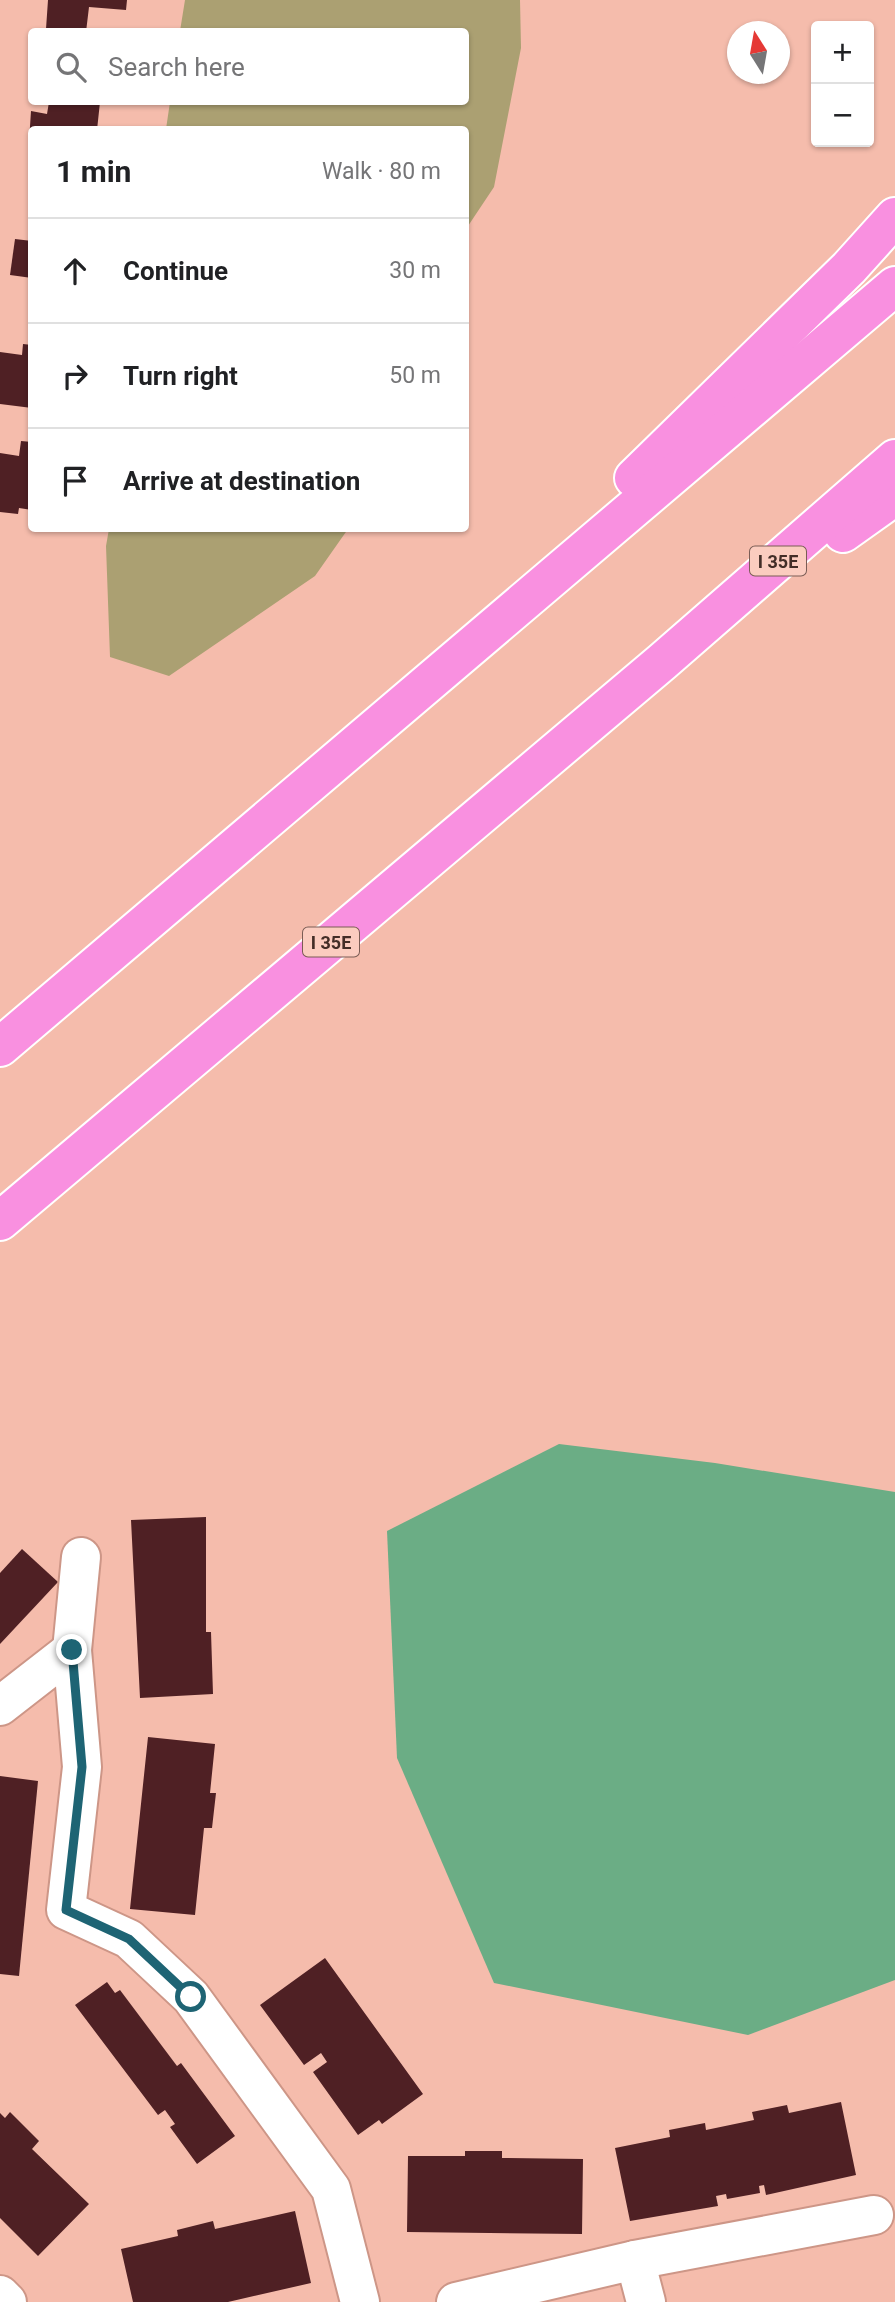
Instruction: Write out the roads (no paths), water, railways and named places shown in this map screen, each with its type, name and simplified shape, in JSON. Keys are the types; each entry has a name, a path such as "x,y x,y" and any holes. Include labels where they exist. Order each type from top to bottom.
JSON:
{"highway":[{"path":"390,716 849,268 895,217"},
{"path":"0,1047 895,286"},
{"name":"I 35E","path":"0,1221 662,662 895,459"},
{"path":"662,662 895,496"}],"street":[{"path":"81,1557 72,1650 82,1767 66,1910 129,1939 191,1997 331,2189 360,2302"},
{"path":"0,1706 72,1650"},
{"path":"456,2302 635,2260 874,2215"},
{"path":"635,2260 646,2302"},
{"path":"0,2295 7,2302"}]}
